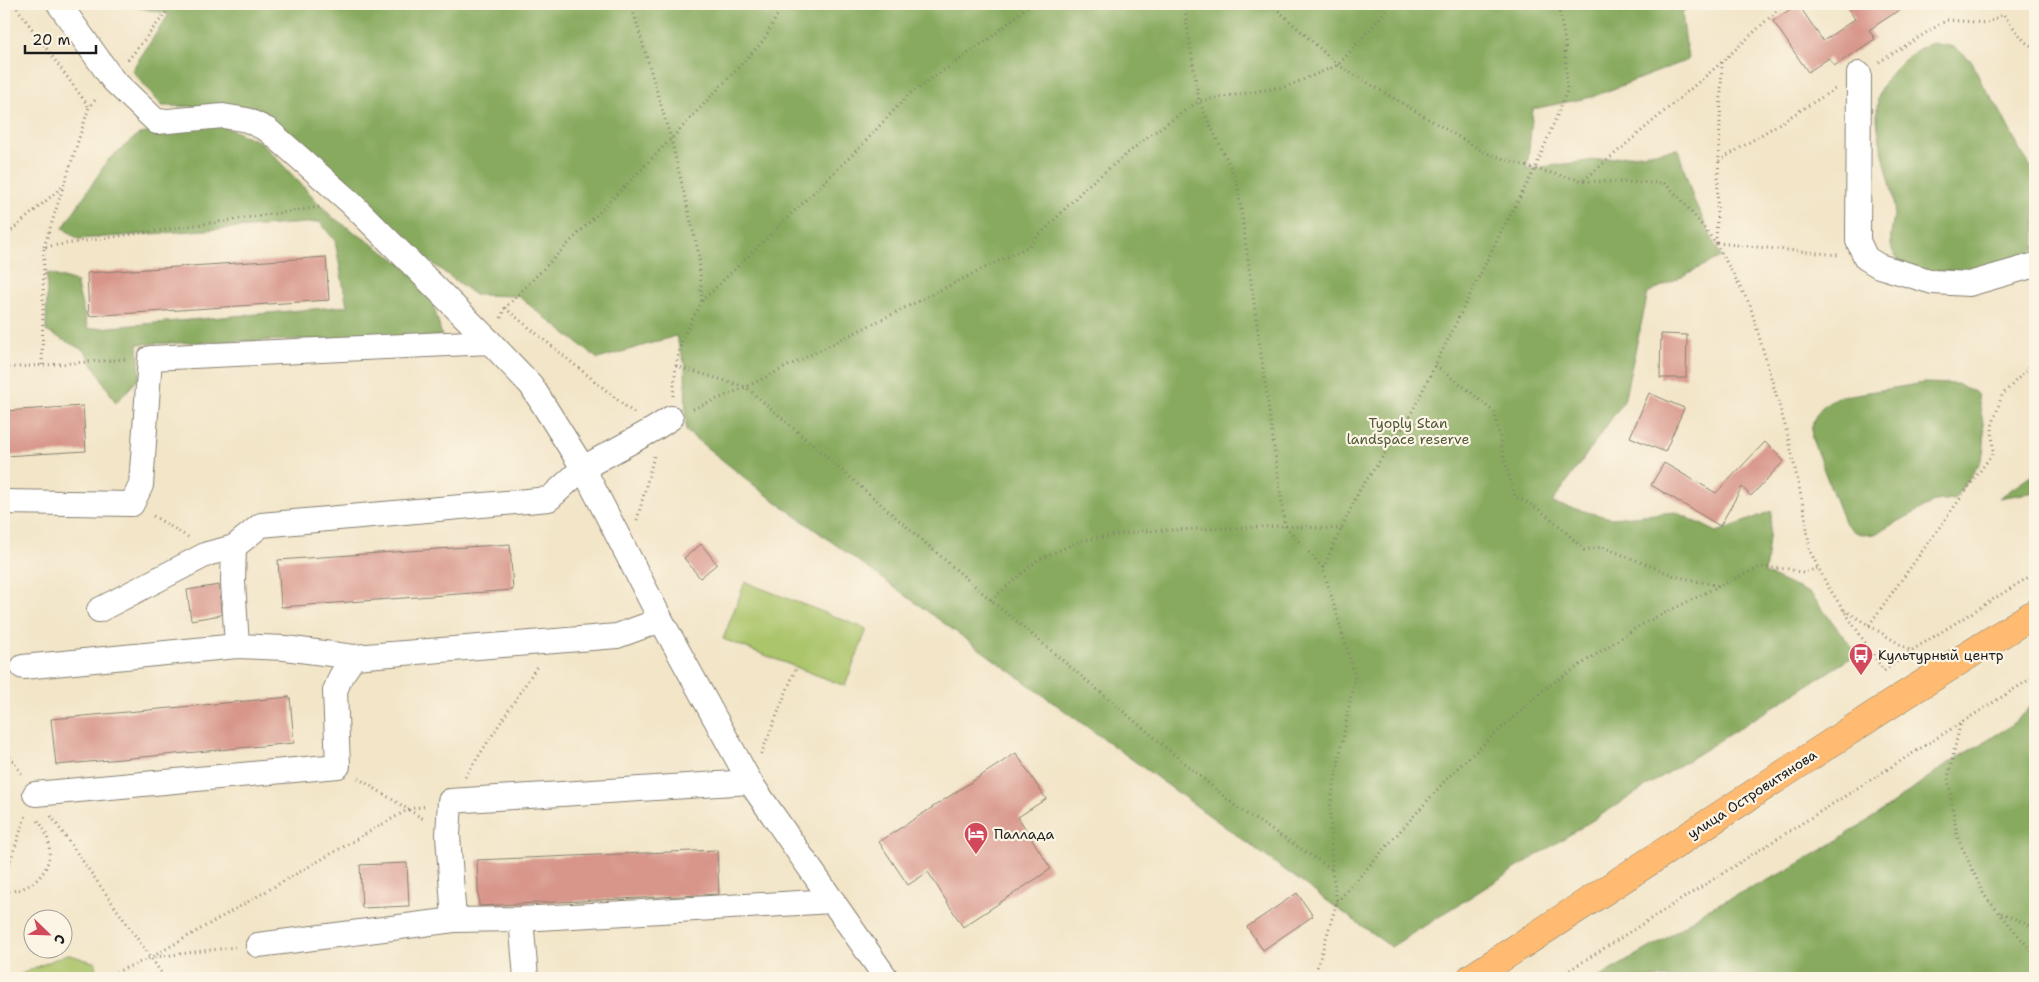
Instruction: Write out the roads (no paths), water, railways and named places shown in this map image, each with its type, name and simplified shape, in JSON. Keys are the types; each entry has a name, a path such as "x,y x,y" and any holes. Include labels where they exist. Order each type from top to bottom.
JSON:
{"main road":[{"name":"улица Островитянова","path":"1472,978 1931,678 2035,613"}],"lane":[{"path":"59,4 113,80 157,122 223,116 247,120 268,130 351,203 490,342 531,386 583,468 661,620 750,782 886,978"},
{"path":"1860,74 1858,241 1866,258 1879,266 1933,282 1969,284 2035,265"},
{"path":"4,502 132,504 140,485 150,358 490,342"},
{"path":"98,610 207,554 234,547 261,525 549,499 583,468 663,424"},
{"path":"234,547 233,582 237,646"},
{"path":"22,667 237,646 285,648 354,657 617,636 661,620"},
{"path":"35,794 338,766 335,691 341,676 354,657"},
{"path":"454,920 448,835 450,800 750,782"},
{"path":"258,945 454,920 521,919 833,901"},
{"path":"521,919 526,978"}],"place":[{"name":"Культурный центр","path":"1861,676"},
{"name":"Паллада","path":"976,855"}],"park label":[{"name":"Tyoply Stan landspace reserve","path":"1408,432"}]}
